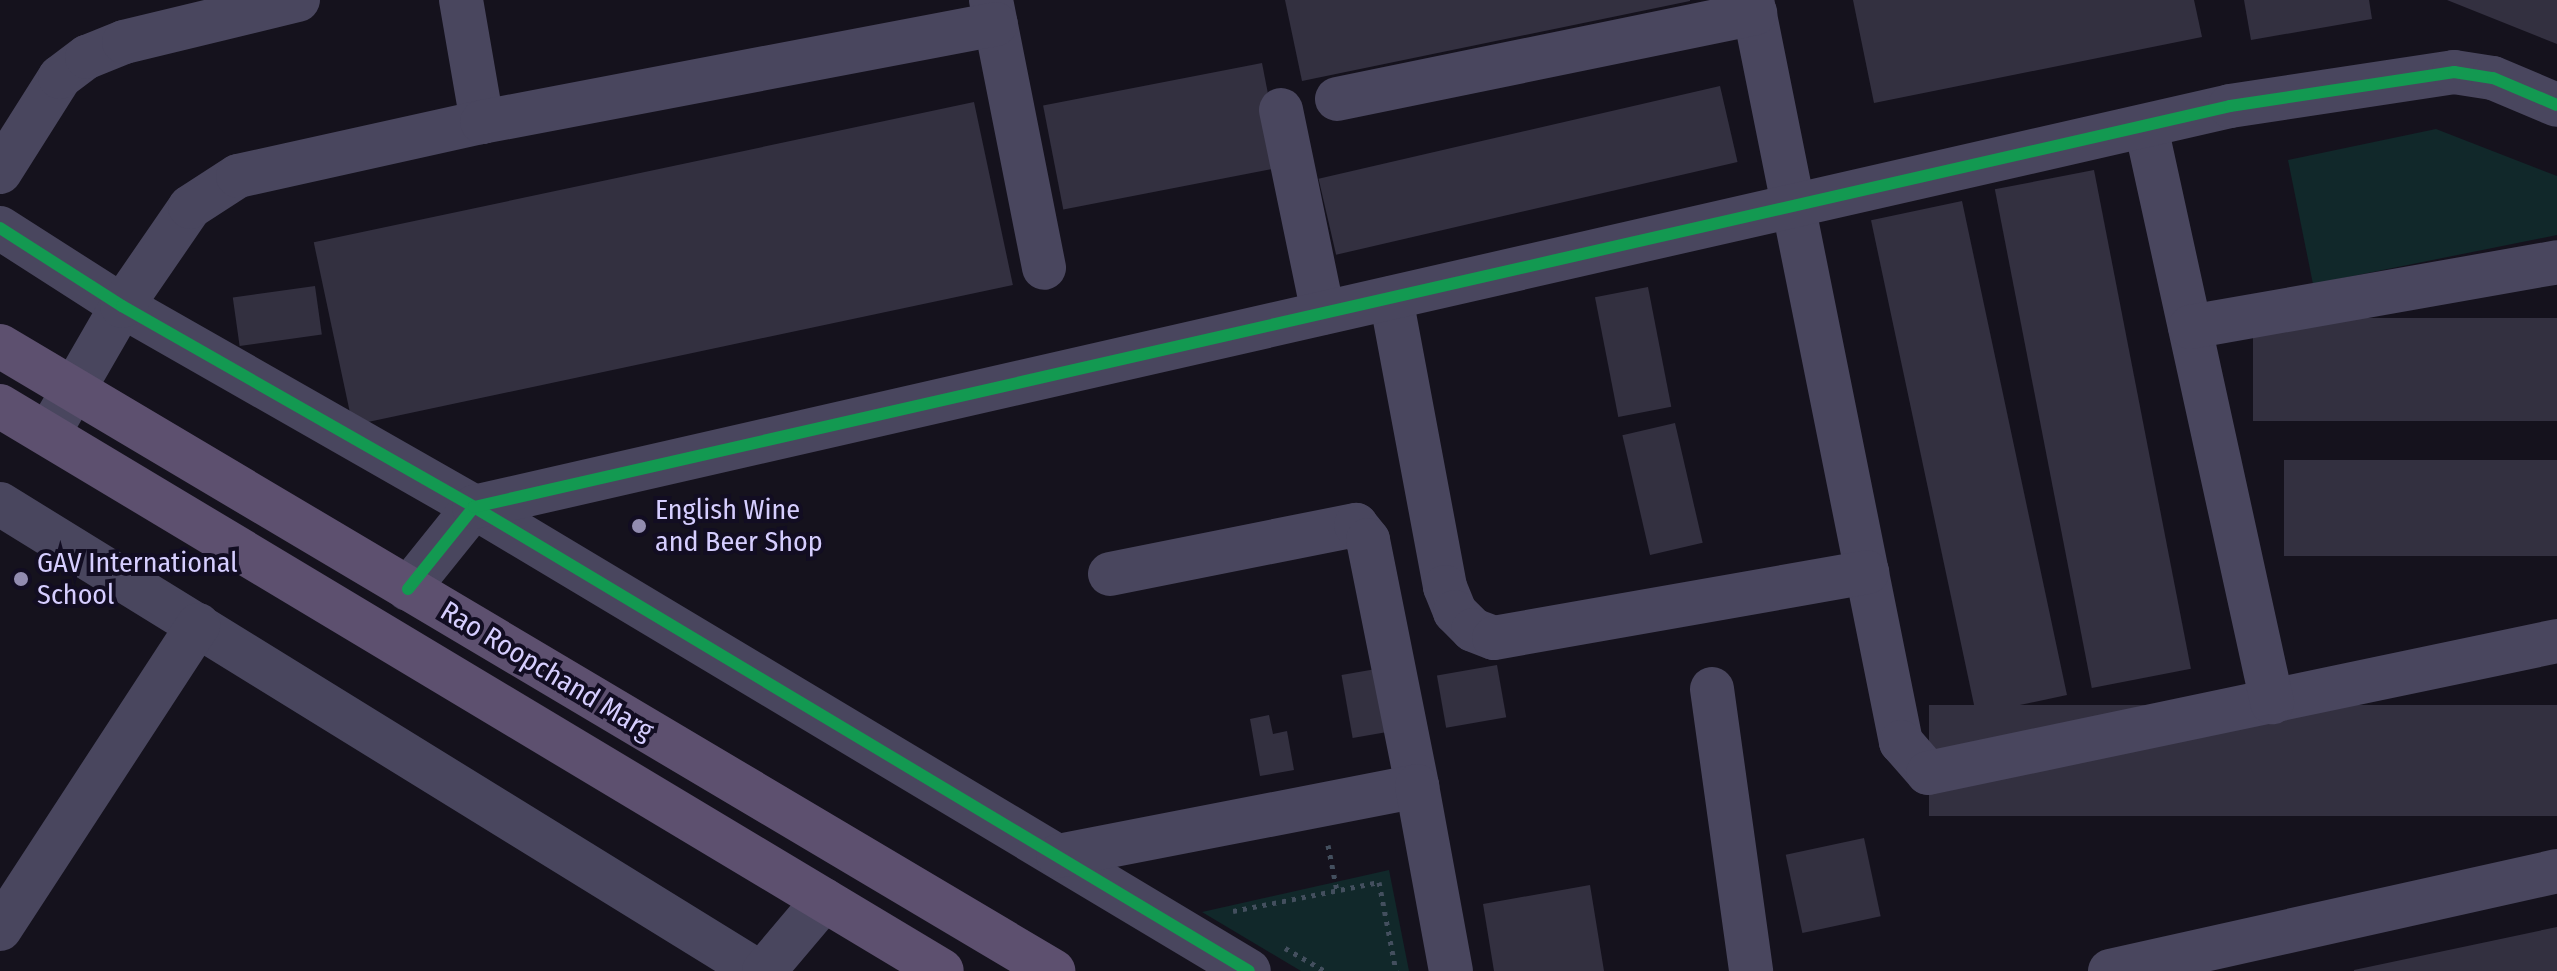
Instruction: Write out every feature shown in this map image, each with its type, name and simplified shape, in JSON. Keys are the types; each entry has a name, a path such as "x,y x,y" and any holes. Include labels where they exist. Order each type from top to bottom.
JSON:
{"main road":[{"name":"Rao Roopchand Marg","path":"0,346 1053,971"},
{"name":"Rao Roopchand Marg","path":"0,406 942,971"}],"street":[{"path":"0,172 60,77 87,57 124,42 298,0"},
{"path":"461,0 482,122"},
{"path":"1337,99 1754,7 1901,742 1928,773 2557,641"},
{"path":"48,434 122,306 190,207 238,176 994,12 1044,268"},
{"path":"408,589 474,507 2230,106 2454,72 2493,78 2557,105"},
{"path":"1281,110 1323,313"},
{"path":"2146,127 2272,702"},
{"path":"0,228 122,306 474,507 1058,856 1262,956"},
{"path":"2190,327 2557,262"},
{"path":"1391,298 1445,587 1455,612 1473,630 1494,638 1867,572"},
{"path":"0,504 757,971"},
{"path":"1110,574 1356,525 1368,540 1451,971"},
{"path":"0,929 198,625"},
{"path":"1712,689 1751,971"},
{"path":"1058,856 1417,786"},
{"path":"2110,971 2557,871"},
{"path":"764,971 824,900"}],"path":[{"path":"1237,920 1225,913 1379,882 1396,971"},
{"path":"1262,956 1325,971"}],"green space":[{"path":"2436,129 2557,176 2557,235 2313,284 2288,160"},
{"path":"1389,870 1409,971 1301,971 1202,912"}],"building":[{"path":"1285,0 1690,0 1690,1 1302,81"},
{"path":"1853,0 2194,0 2202,37 1874,103"},
{"path":"2244,0 2369,0 2372,19 2251,40"},
{"path":"2447,0 2557,0 2557,44"},
{"path":"1262,63 1282,167 1063,210 1043,106"},
{"path":"1720,86 1738,162 1336,255 1319,179"},
{"path":"974,102 1013,285 353,425 314,242"},
{"path":"2094,170 2191,669 2092,688 1995,189"},
{"path":"1962,201 2067,695 1976,714 1871,220"},
{"path":"315,286 322,335 240,346 233,298"},
{"path":"1648,287 1671,407 1618,417 1595,297"},
{"path":"2253,318 2557,318 2557,421 2253,421"},
{"path":"1675,423 1703,543 1650,555 1622,435"},
{"path":"2284,460 2557,460 2557,556 2284,556"},
{"path":"1497,665 1506,717 1446,728 1437,676"},
{"path":"1376,669 1387,732 1353,738 1342,675"},
{"path":"1929,705 2557,705 2557,816 1929,816"},
{"path":"1269,715 1273,734 1287,731 1294,770 1260,776 1250,719"},
{"path":"1864,838 1881,916 1802,933 1786,855"},
{"path":"1590,885 1604,971 1494,971 1483,904"},
{"path":"2557,927 2557,971 2354,971 2354,970"}],"cycle path":[{"path":"408,589 474,507 2230,106 2454,72 2493,78 2557,105"},
{"path":"0,228 122,306 474,507 1249,971"}],"place":[{"name":"English Wine and Beer Shop","path":"639,526"},
{"name":"GAV International School","path":"21,579"}]}
